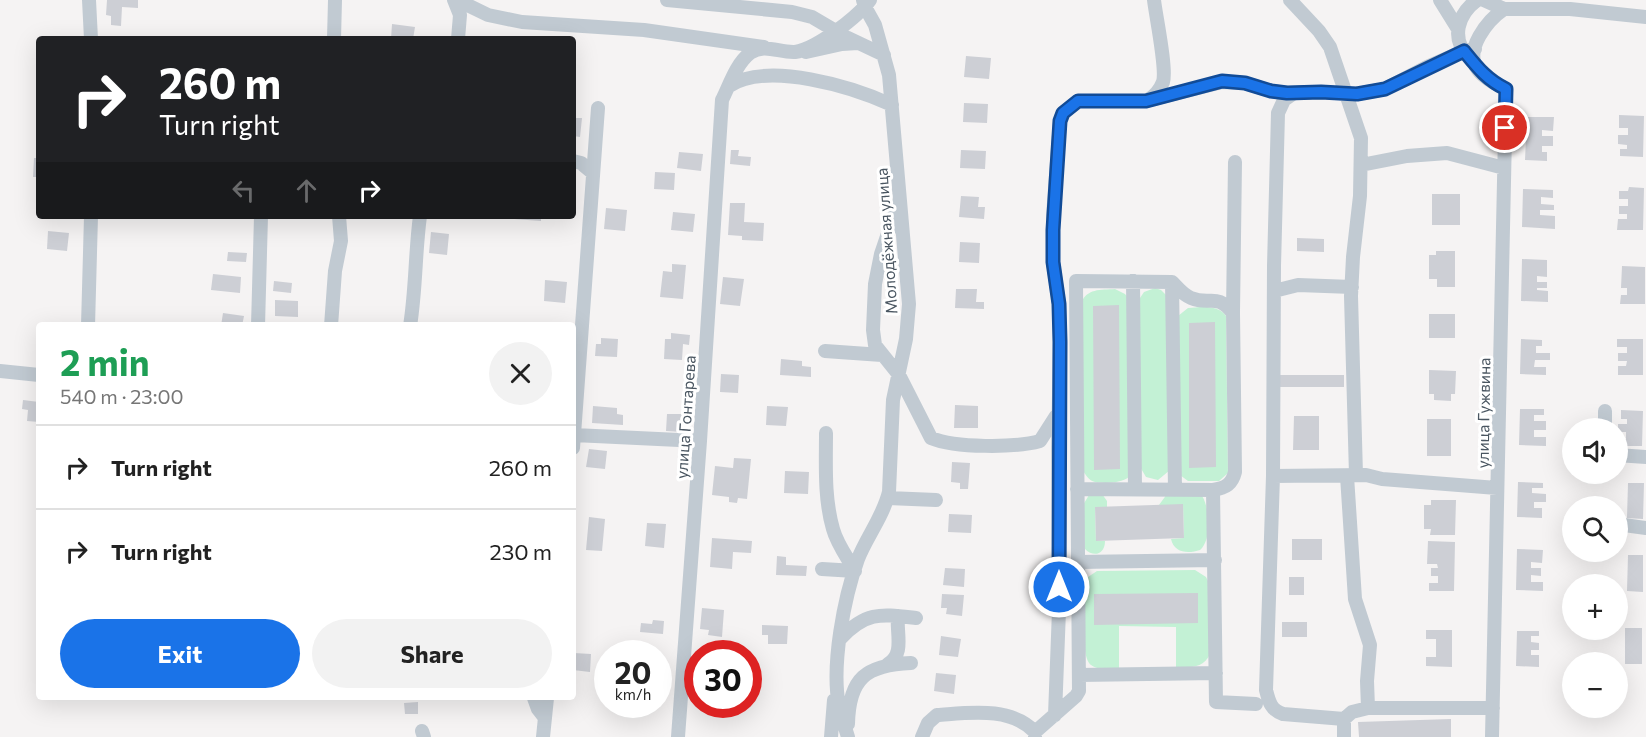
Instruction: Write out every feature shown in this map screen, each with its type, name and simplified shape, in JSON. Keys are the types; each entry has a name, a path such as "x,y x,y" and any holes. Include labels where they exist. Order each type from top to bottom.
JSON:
{"street":[{"path":"89,0 91,36"},
{"path":"334,0 334,36"},
{"path":"456,0 488,15 522,22 644,30 795,52 814,52 842,44 859,43"},
{"path":"456,0 460,15 459,35"},
{"path":"667,0 792,12 812,17 884,55"},
{"path":"1146,101 1156,95 1164,74 1154,0"},
{"path":"1290,0 1319,31 1330,47 1361,138 1352,287 1352,476 1355,599 1370,645 1367,681 1368,708"},
{"path":"1440,0 1471,53"},
{"path":"1458,29 1464,12 1477,0"},
{"path":"1484,0 1504,9 1570,9 1646,17"},
{"path":"1607,0 1616,9 1629,15"},
{"path":"795,52 837,30 866,2"},
{"name":"Молодёжная улица","path":"848,737 839,706 837,683 840,639 858,558 888,498 893,400 906,339 909,304 892,105 884,55 866,2"},
{"path":"1054,715 1059,610 1059,304 1053,262 1053,225 1060,121 1063,113 1078,101 1146,101 1222,81 1245,83 1271,91 1293,93 1357,94 1385,89 1471,53 1490,21 1504,9"},
{"path":"459,35 474,18 488,15"},
{"path":"717,40 734,51 737,67"},
{"path":"729,86 737,67 747,55 756,50 768,48"},
{"name":"улица Гужвина","path":"1471,53 1478,70 1485,77 1506,89 1492,737"},
{"path":"729,86 740,80 773,75 864,93 892,105"},
{"name":"улица Гонтарева","path":"678,737 722,100 729,86"},
{"path":"1258,86 1270,95 1278,113"},
{"path":"1293,93 1284,100 1278,113 1273,476 1266,690 1270,705 1275,711 1283,714 1344,719 1352,712 1368,708 1493,708"},
{"path":"576,414 598,108"},
{"path":"1361,165 1407,156 1447,153 1504,168"},
{"path":"576,162 593,173"},
{"path":"1077,489 1213,490 1228,485 1233,480 1235,472 1233,313 1235,162"},
{"path":"900,199 881,254 875,284 873,330 875,345 899,375 931,438 940,442 976,445 1026,445 1040,441 1059,411"},
{"path":"88,322 91,219"},
{"path":"258,322 261,219"},
{"path":"331,322 335,271 341,241 339,219"},
{"path":"411,322 415,293 415,260 420,219"},
{"path":"922,737 928,723 937,715 989,712 1028,725 1035,734 1079,691 1076,281 1172,282 1190,297 1220,301 1233,313"},
{"path":"1133,281 1135,489"},
{"path":"1172,282 1175,489"},
{"path":"1274,291 1298,285 1352,287"},
{"path":"825,351 882,355"},
{"path":"0,371 36,375"},
{"path":"1605,411 1605,418"},
{"path":"826,433 826,481 833,529 855,571"},
{"path":"576,442 700,441"},
{"path":"1628,456 1646,458"},
{"path":"1273,476 1352,476 1497,488"},
{"path":"1213,490 1216,702 1256,704"},
{"path":"888,498 936,500"},
{"path":"1628,526 1646,528"},
{"path":"1078,562 1215,560"},
{"path":"822,569 855,571"},
{"path":"840,639 852,626 874,615 916,618"},
{"path":"848,737 850,699 854,687 867,674 896,660 898,616"},
{"path":"888,664 911,663"},
{"path":"1079,675 1216,673"},
{"path":"831,737 837,683"},
{"path":"535,700 545,718"},
{"path":"543,737 547,700"},
{"path":"1344,719 1344,737"}],"green space":[{"path":"1155,288 1161,290 1169,298 1170,470 1158,480 1146,477 1139,465 1140,298 1144,292"},
{"path":"1115,289 1128,298 1129,477 1117,482 1099,483 1087,477 1082,469 1081,304 1090,292"},
{"path":"1188,308 1214,308 1226,316 1228,473 1219,481 1188,481 1180,475 1178,316"},
{"path":"1102,494 1107,501 1107,507 1095,507 1096,541 1105,541 1105,545 1101,552 1095,554 1085,549 1083,505 1089,495"},
{"path":"1167,494 1202,496 1205,501 1208,532 1200,550 1182,551 1173,544 1171,539 1184,538 1183,505 1159,505"},
{"path":"1195,570 1206,577 1209,583 1210,654 1204,662 1196,666 1176,667 1176,627 1119,626 1119,668 1101,669 1091,665 1087,659 1084,639 1085,582 1088,577 1097,571"}],"building":[{"path":"107,0 138,0 138,8 122,7 121,26 111,25 111,16 106,15"},
{"path":"392,24 415,27 414,36 391,36"},
{"path":"966,56 991,58 989,79 964,77"},
{"path":"964,103 988,104 987,123 963,122"},
{"path":"1619,115 1644,116 1643,157 1620,156 1620,149 1627,149 1627,145 1618,144 1618,135 1628,135 1628,128 1619,128"},
{"path":"1527,117 1554,117 1553,131 1542,130 1542,136 1553,136 1553,146 1542,146 1542,152 1547,152 1547,161 1525,160"},
{"path":"576,118 582,118 580,137 576,136"},
{"path":"731,150 739,150 738,156 751,157 750,166 730,164"},
{"path":"961,150 986,151 985,169 960,168"},
{"path":"679,152 703,154 701,171 677,168"},
{"path":"34,158 36,158 36,177 33,177"},
{"path":"655,172 675,173 674,190 654,189"},
{"path":"1629,187 1644,188 1643,230 1617,230 1618,219 1627,219 1627,214 1619,214 1619,206 1628,206 1628,199 1619,199 1619,191 1628,191"},
{"path":"1523,189 1553,190 1553,198 1541,197 1541,204 1554,205 1554,210 1540,210 1540,215 1555,216 1555,229 1522,227"},
{"path":"1432,194 1460,194 1460,225 1432,225"},
{"path":"961,196 979,197 978,207 985,207 984,219 959,217"},
{"path":"730,203 745,203 744,222 764,223 763,241 742,240 742,236 728,235"},
{"path":"606,208 627,210 625,231 604,229"},
{"path":"673,212 695,214 693,232 671,230"},
{"path":"514,219 541,219 541,221"},
{"path":"48,231 69,233 67,251 47,249"},
{"path":"431,232 449,234 447,255 429,253"},
{"path":"1297,238 1324,239 1324,252 1297,251"},
{"path":"960,242 980,243 979,263 959,262"},
{"path":"1436,251 1455,251 1455,287 1437,287 1437,279 1429,279 1429,255 1436,255"},
{"path":"228,252 247,253 246,262 227,261"},
{"path":"1522,259 1547,260 1547,277 1537,276 1537,282 1547,282 1547,288 1537,288 1537,290 1548,291 1548,302 1521,301"},
{"path":"672,264 686,265 683,299 660,297 663,271 672,272"},
{"path":"1622,266 1645,267 1645,304 1620,304 1621,295 1627,295 1627,288 1621,288"},
{"path":"213,274 241,277 240,293 211,290"},
{"path":"723,277 744,279 740,306 720,304"},
{"path":"545,280 567,282 565,303 544,301"},
{"path":"274,281 292,283 291,293 273,291"},
{"path":"956,289 977,289 976,302 984,302 984,309 955,308"},
{"path":"275,300 298,301 298,317 275,316"},
{"path":"1119,305 1120,469 1094,470 1093,306"},
{"path":"223,313 244,316 243,322 222,322"},
{"path":"1429,314 1455,314 1455,338 1429,338"},
{"path":"1215,322 1216,467 1189,468 1189,323"},
{"path":"671,333 690,335 689,345 683,344 682,360 664,359 665,339 671,339"},
{"path":"601,338 618,339 617,357 595,356 596,344 601,344"},
{"path":"1521,339 1542,340 1542,346 1536,346 1536,353 1550,353 1550,360 1535,360 1534,367 1546,367 1546,375 1520,374"},
{"path":"1617,339 1643,339 1643,375 1618,375 1618,366 1626,366 1627,361 1618,361 1618,353 1627,353 1627,347 1617,347"},
{"path":"781,359 802,361 802,366 811,367 811,377 780,375"},
{"path":"1429,370 1456,371 1455,394 1451,394 1451,401 1434,400 1434,394 1429,394"},
{"path":"721,374 739,375 738,393 720,392"},
{"path":"1279,375 1344,375 1344,387 1278,387"},
{"path":"23,400 36,402 36,422 27,421 28,410 22,409"},
{"path":"955,405 978,406 978,428 954,428"},
{"path":"593,406 617,408 617,414 623,415 623,425 592,423"},
{"path":"767,406 788,407 786,426 766,425"},
{"path":"1520,409 1544,409 1544,415 1534,415 1534,421 1546,421 1546,430 1534,430 1534,437 1546,437 1546,446 1519,445"},
{"path":"1621,410 1643,411 1642,446 1628,446 1628,418 1621,418"},
{"path":"667,414 682,414 682,432 666,431"},
{"path":"1294,416 1319,416 1319,450 1293,450"},
{"path":"1427,419 1451,419 1451,456 1427,456"},
{"path":"589,449 607,451 605,469 586,467"},
{"path":"734,458 751,459 747,499 738,498 737,503 729,502 729,497 712,495 715,466 733,468"},
{"path":"952,462 970,463 968,489 960,489 960,483 951,482"},
{"path":"785,471 809,472 808,494 784,493"},
{"path":"1518,482 1543,483 1543,488 1532,488 1532,493 1546,494 1546,502 1534,502 1534,508 1542,508 1542,518 1517,517"},
{"path":"1628,483 1644,483 1643,519 1628,518"},
{"path":"1431,500 1456,500 1455,535 1430,535 1431,529 1424,529 1424,505 1431,505"},
{"path":"1183,504 1184,538 1096,541 1095,507"},
{"path":"949,514 972,515 971,533 948,532"},
{"path":"589,517 605,519 602,551 586,550"},
{"path":"647,523 666,524 664,548 645,546"},
{"path":"712,538 752,541 751,553 733,552 732,569 710,567"},
{"path":"1292,539 1322,539 1322,560 1292,560"},
{"path":"1428,541 1455,542 1454,591 1429,591 1429,583 1438,583 1438,576 1431,576 1431,568 1438,568 1437,564 1427,564"},
{"path":"1517,549 1543,550 1542,563 1531,562 1531,568 1541,568 1541,576 1531,575 1531,582 1543,582 1543,591 1516,590"},
{"path":"1628,555 1643,555 1643,592 1628,591"},
{"path":"777,556 786,557 786,565 807,566 806,576 776,575"},
{"path":"945,568 965,569 964,587 943,585"},
{"path":"1289,577 1304,577 1304,595 1289,595"},
{"path":"1198,593 1198,623 1094,625 1094,594"},
{"path":"942,594 964,595 962,616 946,614 947,608 941,608"},
{"path":"702,608 724,610 722,637 708,635 709,630 700,629"},
{"path":"653,620 664,621 663,634 640,632 641,623 652,624"},
{"path":"1282,622 1307,622 1307,637 1282,637"},
{"path":"762,625 788,626 787,644 768,644 768,635 762,635"},
{"path":"1628,628 1642,628 1642,664 1628,664 1628,652 1625,652"},
{"path":"1426,630 1452,630 1452,667 1426,666 1426,657 1436,657 1436,639 1426,639"},
{"path":"1517,631 1539,631 1539,636 1531,636 1531,642 1539,643 1539,650 1531,650 1531,655 1539,655 1539,667 1516,666"},
{"path":"941,636 961,639 958,657 939,655"},
{"path":"576,653 591,654 590,672 576,670"},
{"path":"936,673 956,675 954,694 934,691"},
{"path":"418,702 418,714 405,714 404,703"},
{"path":"1451,719 1451,737 1359,737 1358,722"}],"route":[{"path":"1059,587 1060,342 1059,304 1053,262 1053,216 1060,121 1063,113 1078,101 1121,103 1146,101 1222,81 1245,83 1287,93 1357,94 1373,92 1385,89 1464,51 1485,77 1506,89 1505,128"}]}
